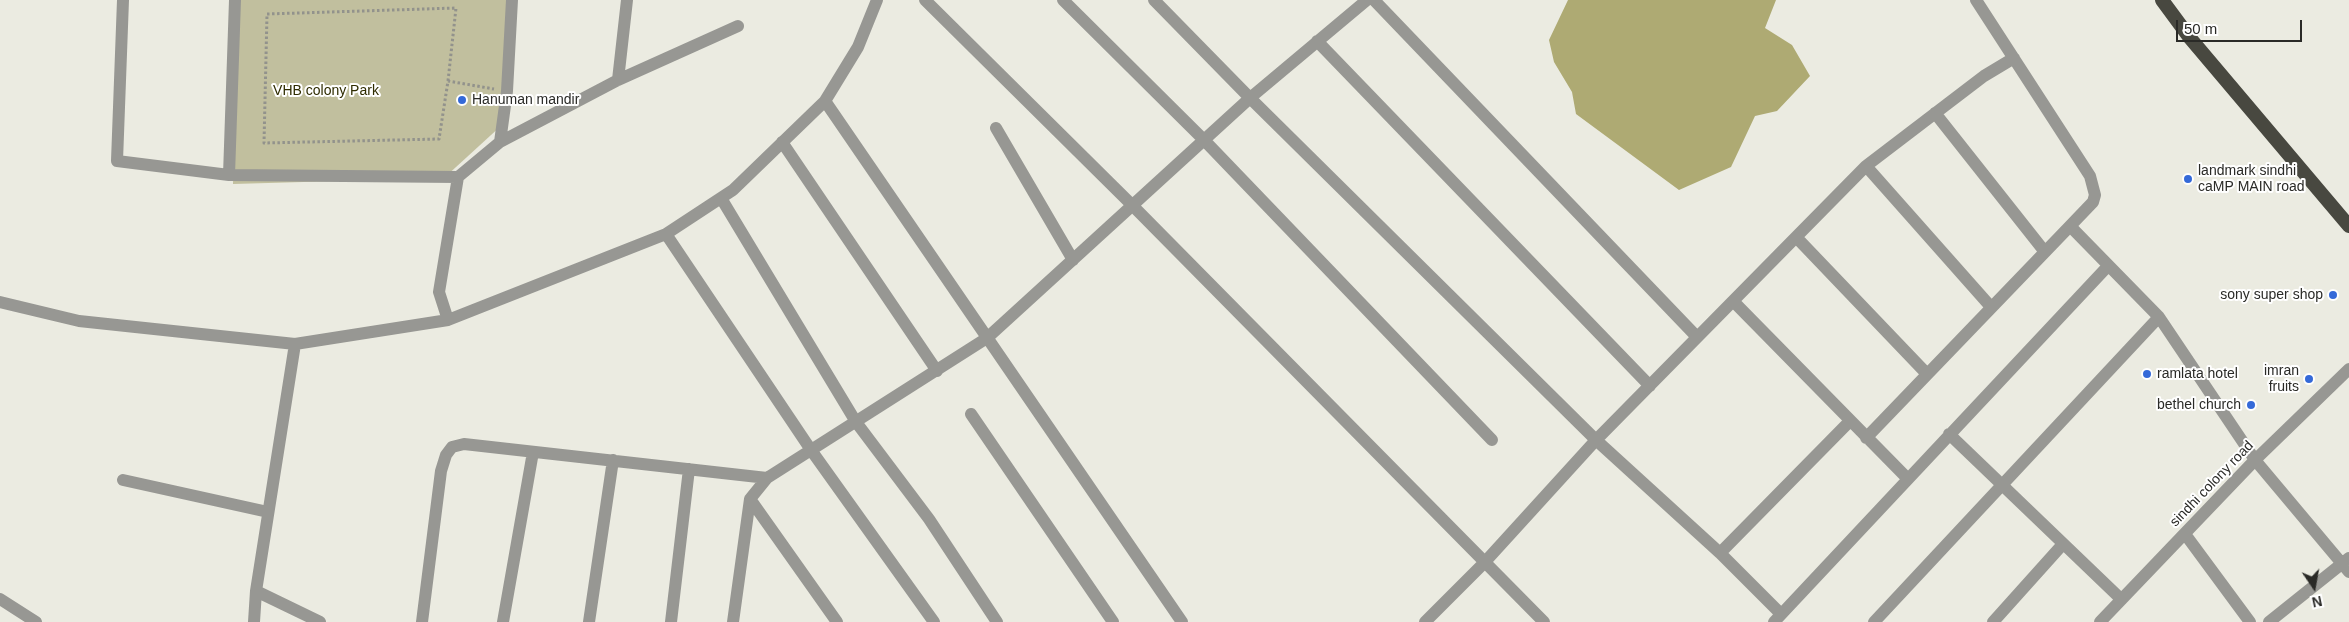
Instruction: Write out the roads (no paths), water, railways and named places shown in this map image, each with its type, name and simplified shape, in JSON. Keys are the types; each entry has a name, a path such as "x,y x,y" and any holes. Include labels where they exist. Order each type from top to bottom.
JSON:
{"highway":[{"path":"2162,0 2190,38 2349,226"}],"street":[{"path":"123,0 117,161 229,175 458,177 500,142 618,80 738,26"},
{"path":"229,175 235,0"},
{"path":"500,142 507,91 512,0"},
{"path":"618,80 626,0"},
{"path":"0,302 79,321 295,344 448,320 666,234 733,190 824,100 858,47 877,0"},
{"path":"925,0 1132,205 1544,622"},
{"path":"1063,0 1204,140 1492,440"},
{"path":"1154,0 1250,98 1596,440 1720,553 1777,618 2108,266"},
{"path":"733,622 750,499 767,478 988,338 1250,98 1367,0"},
{"path":"1374,0 1697,338"},
{"path":"1866,438 2070,226 2096,195 2090,176 1976,0"},
{"path":"1317,41 1650,386"},
{"path":"1425,622 1484,563 1596,440 1866,166 1984,76 2014,58"},
{"path":"824,100 1182,622"},
{"path":"1935,113 2045,252"},
{"path":"996,128 1073,260"},
{"path":"782,142 937,371"},
{"path":"1866,166 1991,307"},
{"path":"448,320 439,292 458,177"},
{"path":"721,198 856,422 929,519 997,622"},
{"path":"2070,226 2158,317 2256,460 2347,565 2269,622"},
{"path":"666,234 811,450 934,622"},
{"path":"1796,237 1927,374"},
{"path":"1733,301 1849,422 1907,478"},
{"path":"1874,622 2158,317"},
{"path":"254,622 256,591 295,344"},
{"name":"sindhi colony road","path":"2107,619 2121,599 2256,460 2349,369"},
{"path":"971,414 1113,622"},
{"path":"1720,553 1849,422"},
{"path":"1949,434 2121,599"},
{"path":"422,622 441,471 446,455 452,447 464,444 767,478"},
{"path":"503,622 532,452"},
{"path":"589,622 614,460"},
{"path":"671,622 689,469"},
{"path":"123,480 268,512"},
{"path":"750,499 837,622"},
{"path":"2185,534 2250,622"},
{"path":"1993,622 2063,544"},
{"path":"256,591 320,622"},
{"path":"0,599 36,622"}],"place":[{"name":"Hanuman mandir","path":"462,100"},
{"name":"landmark sindhi caMP MAIN road","path":"2188,179"},
{"name":"sony super shop","path":"2333,295"},
{"name":"ramlata hotel","path":"2147,374"},
{"name":"imran fruits","path":"2309,379"},
{"name":"bethel church","path":"2251,405"}],"park label":[{"name":"VHB colony Park","path":"326,91"}]}
